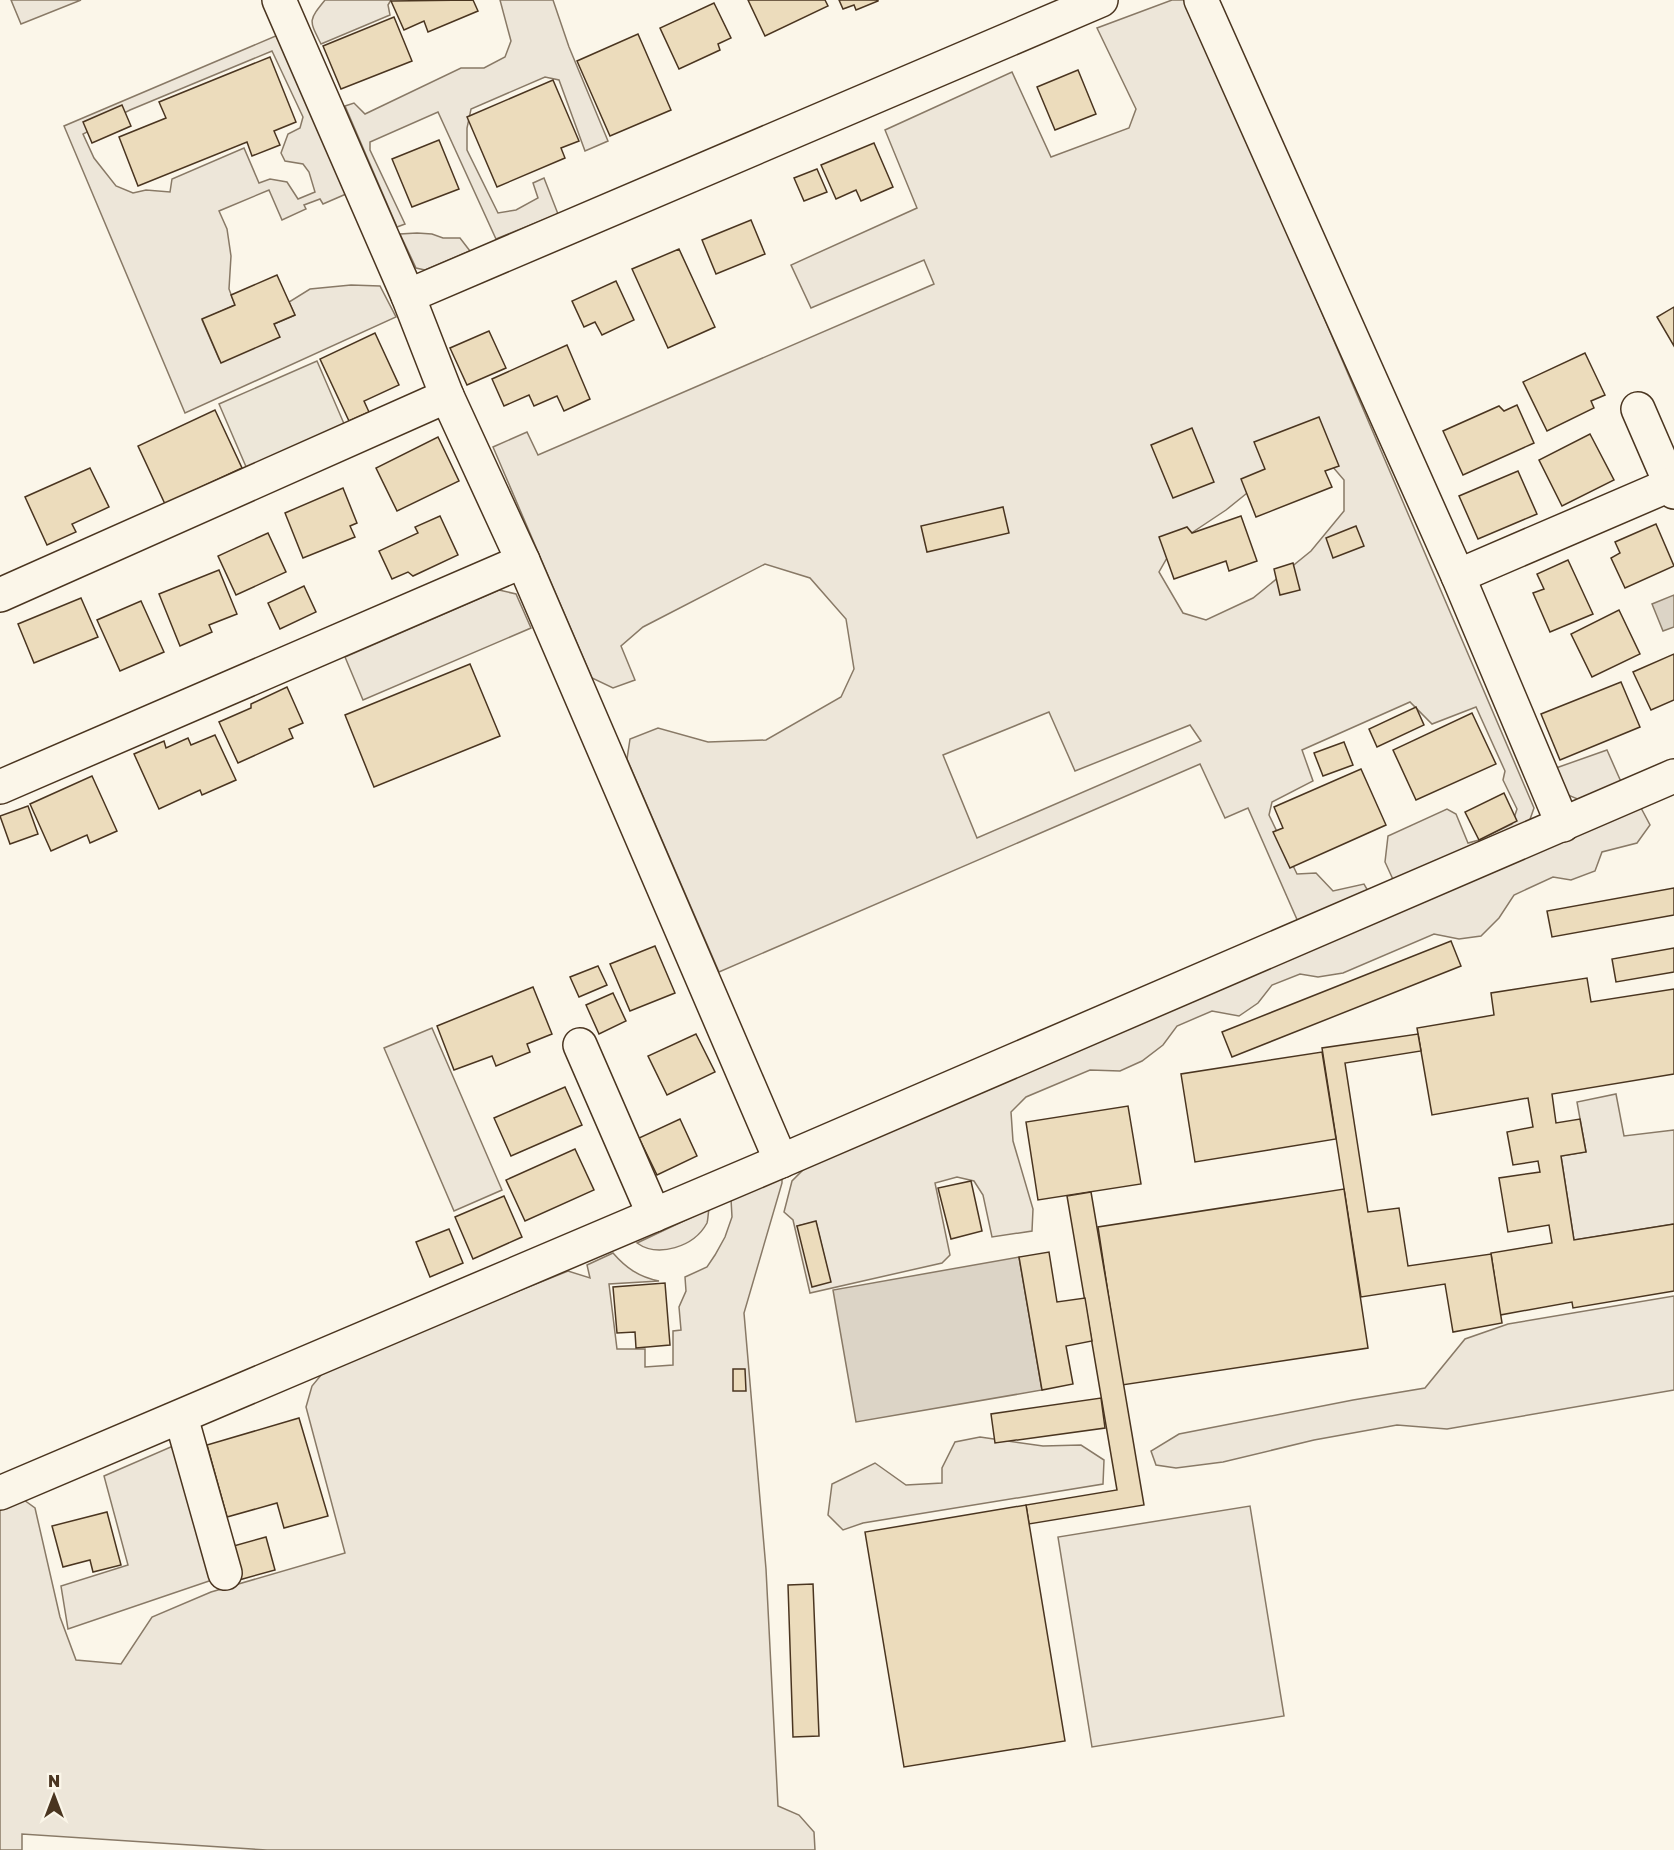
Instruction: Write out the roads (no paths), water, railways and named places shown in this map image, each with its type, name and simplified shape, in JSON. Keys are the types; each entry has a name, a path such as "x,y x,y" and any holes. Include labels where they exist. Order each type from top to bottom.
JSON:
{"street":[{"path":"279,0 408,296 447,396 523,561 781,1161"},
{"path":"408,296 1101,0"},
{"path":"1201,0 1458,576 1563,825"},
{"path":"0,595 447,396"},
{"path":"1458,576 1673,487 1638,409"},
{"path":"0,787 523,561"},
{"path":"0,1493 781,1161 1674,776"},
{"path":"580,1045 654,1215"},
{"path":"181,1417 225,1573"}]}
